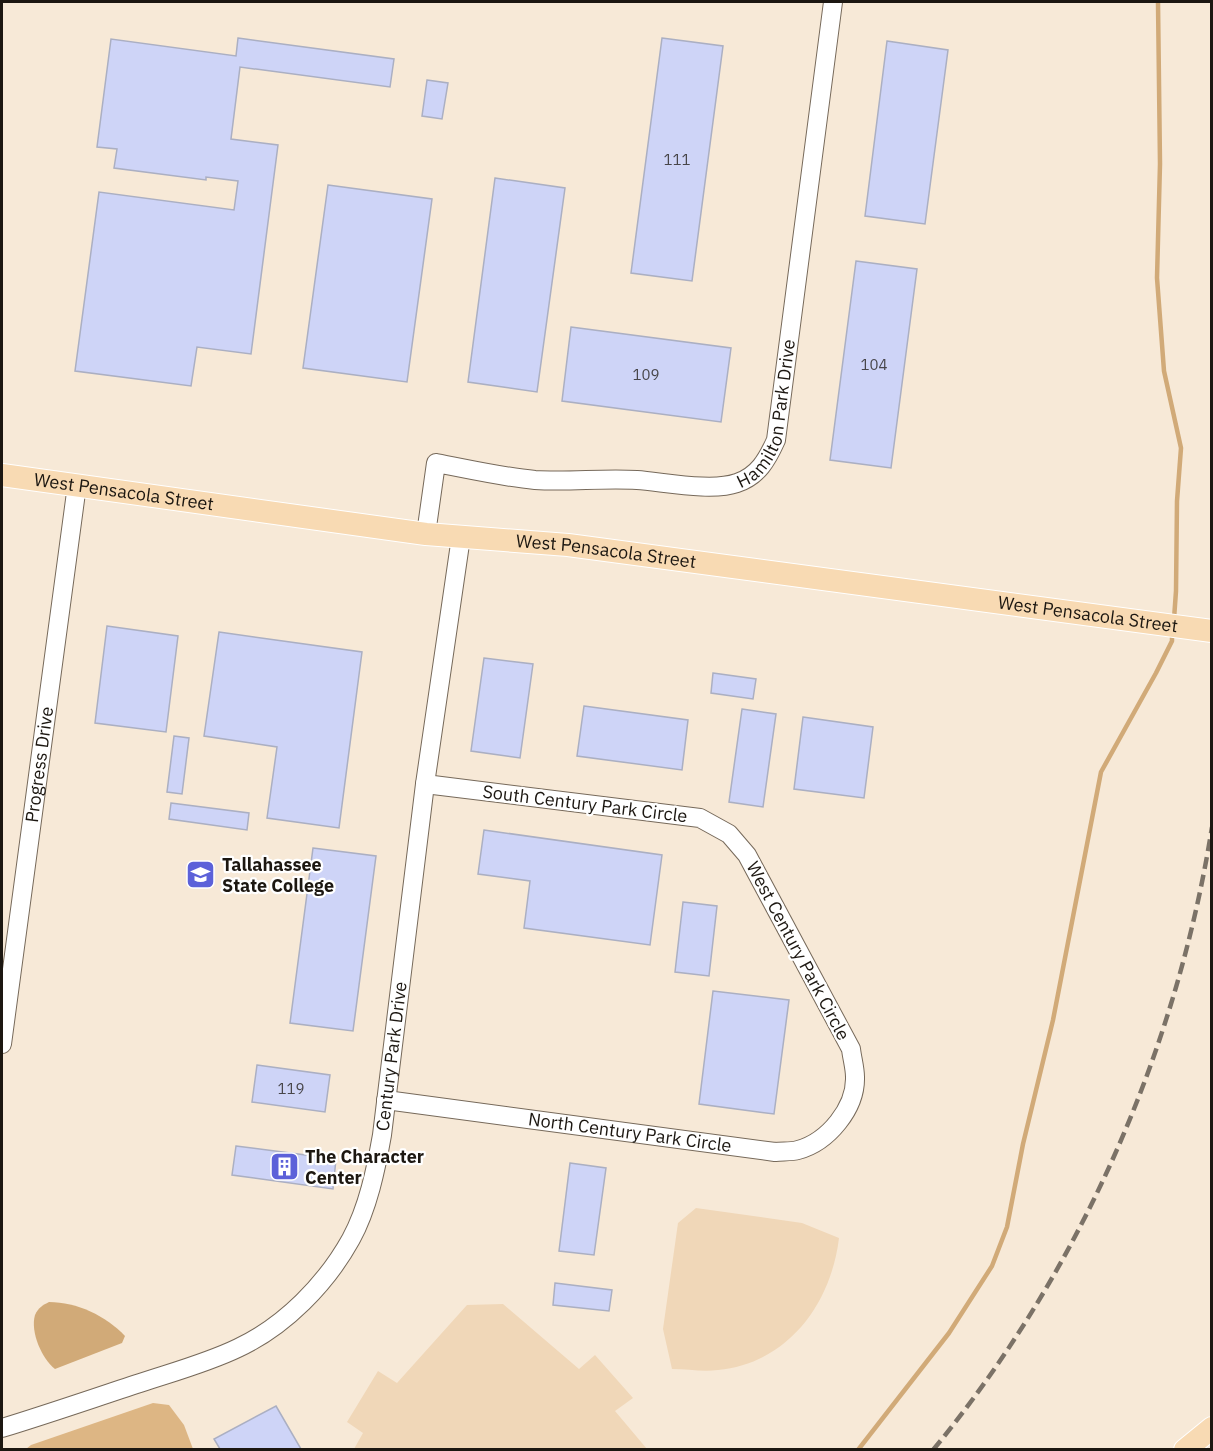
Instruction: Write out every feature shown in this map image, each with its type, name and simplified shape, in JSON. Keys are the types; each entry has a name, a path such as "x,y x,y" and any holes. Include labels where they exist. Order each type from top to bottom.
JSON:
{"main road":[{"name":"West Pensacola Street","path":"2,475 426,534 568,545 1212,632"},
{"path":"1185,1449 1212,1428"}],"street":[{"name":"Hamilton Park Drive","path":"426,534 435,464 535,480 634,480 720,486 736,484 748,478 760,470 768,460 776,440 833,2"},
{"name":"Progress Drive","path":"2,1044 77,485"},
{"name":"Century Park Drive","path":"2,1428 210,1360 240,1347 293,1311 316,1288 352,1238 378,1156 425,784 460,537"},
{"name":"South Century Park Circle","path":"425,784 700,818 722,829 737,843"},
{"name":"West Century Park Circle","path":"737,843 747,855 851,1049 855,1076 852,1097"},
{"name":"North Century Park Circle","path":"386,1100 775,1152 797,1150 825,1136 839,1121 852,1097"}],"shaded area":[{"path":"696,1208 802,1223 839,1238 827,1285 816,1307 802,1326 785,1343 765,1356 743,1365 712,1371 672,1369 663,1329 678,1223"},
{"path":"49,1302 70,1304 100,1316 125,1336 122,1343 55,1369 38,1345 34,1329 36,1313"},
{"path":"503,1304 579,1369 595,1355 633,1398 615,1411 647,1449 354,1449 363,1433 347,1422 378,1371 397,1383 467,1305"},
{"path":"153,1403 169,1405 184,1425 193,1449 26,1449 31,1445"}],"building":[{"path":"238,38 394,59 390,87 240,67 231,139 278,145 251,354 197,347 191,386 75,371 99,192 234,210 238,181 206,177 206,180 114,168 117,149 97,147 111,39 236,56"},
{"path":"662,38 723,46 692,281 631,273"},
{"path":"887,41 948,50 925,224 865,216"},
{"path":"427,80 448,83 442,119 422,116"},
{"path":"495,178 565,188 537,392 468,382"},
{"path":"328,185 432,199 407,382 303,368"},
{"path":"856,261 917,269 891,468 830,460"},
{"path":"571,327 731,348 721,422 562,401"},
{"path":"107,626 178,636 166,732 95,723"},
{"path":"219,632 362,652 339,828 267,818 277,747 204,736"},
{"path":"484,658 533,664 520,758 471,751"},
{"path":"713,673 756,679 753,699 711,693"},
{"path":"584,706 688,720 682,770 577,756"},
{"path":"742,709 776,714 763,807 729,802"},
{"path":"803,717 873,727 864,798 794,789"},
{"path":"174,736 189,738 182,794 167,792"},
{"path":"171,803 249,813 247,830 169,819"},
{"path":"484,830 662,855 650,945 524,928 530,881 478,874"},
{"path":"313,848 376,856 353,1031 290,1023"},
{"path":"683,902 717,906 709,976 675,972"},
{"path":"713,991 789,1000 774,1114 699,1104"},
{"path":"257,1065 330,1075 325,1112 252,1102"},
{"name":"The Character Center","path":"236,1146 336,1159 333,1189 232,1175"},
{"path":"570,1163 606,1168 594,1255 559,1251"},
{"path":"555,1283 612,1290 609,1311 553,1305"},
{"path":"276,1406 301,1449 220,1449 214,1439"}],"waterway":[{"path":"1158,2 1160,164 1157,278 1164,371 1181,448 1177,501 1174,619"},
{"path":"858,1450 949,1333 992,1266 1007,1227 1023,1144 1053,1020 1101,772 1156,673 1172,641 1172,633"}],"railway":[{"path":"933,1450 985,1382 1033,1310 1076,1235 1114,1157 1146,1077 1174,995 1196,911 1212,827"}],"place":[{"name":"Tallahassee State College","path":"201,875"},
{"name":"The Character Center","path":"284,1167"}]}
